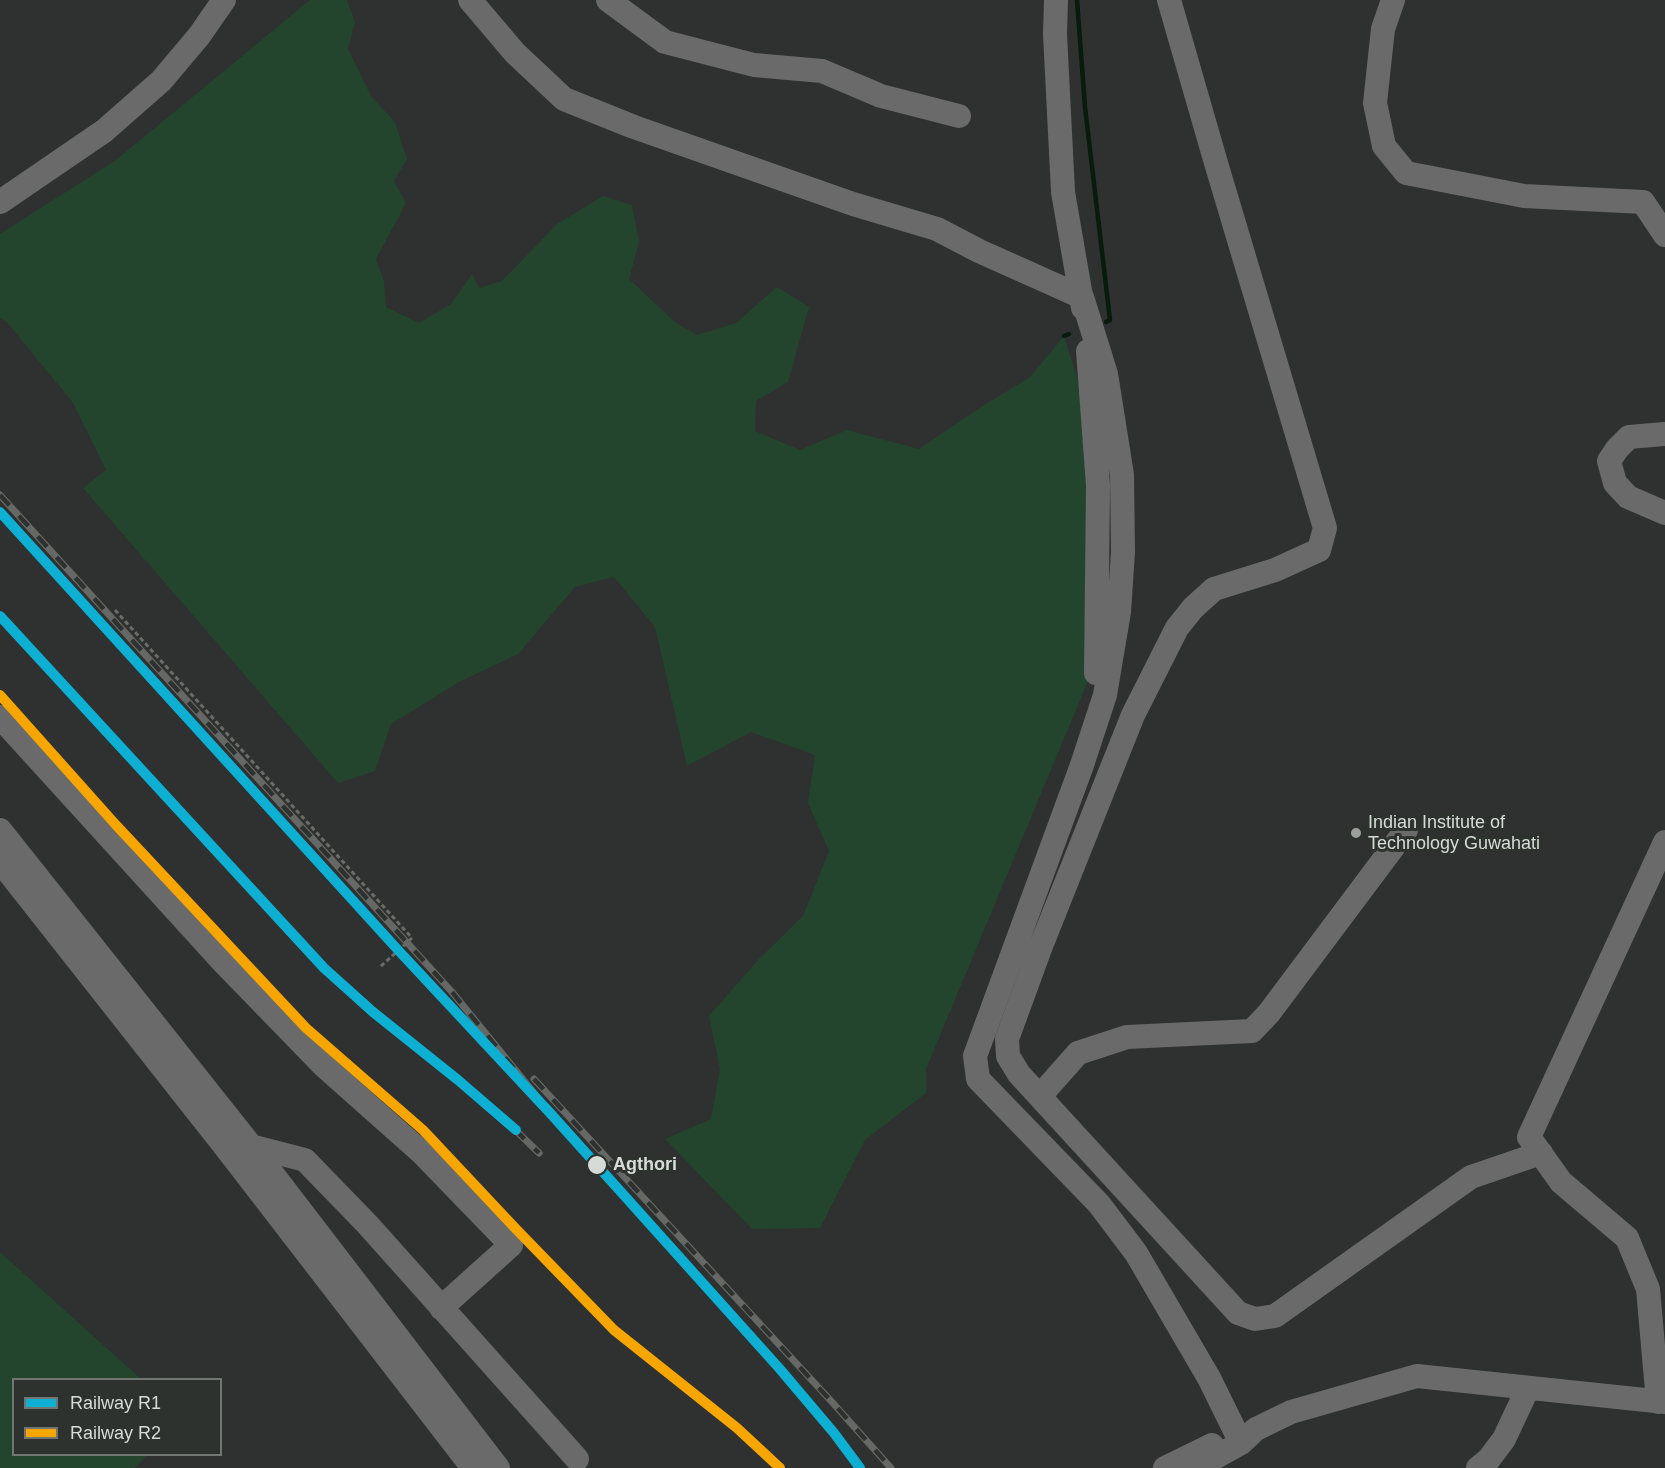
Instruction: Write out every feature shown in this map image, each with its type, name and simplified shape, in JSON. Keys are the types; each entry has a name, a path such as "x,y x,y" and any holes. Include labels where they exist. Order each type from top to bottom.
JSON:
{"street":[{"path":"0,202 104,131 160,81 200,36 224,0"},
{"path":"470,0 515,53 564,99 645,131 853,204 937,229 979,251 1082,297"},
{"path":"608,0 665,42 754,65 822,71 881,96 959,116"},
{"path":"1056,0 1055,34 1063,192 1082,297 1106,374 1122,475 1124,552 1119,612 1105,695 1082,765 975,1056 978,1079 1098,1204 1136,1253 1244,1435"},
{"path":"1169,0 1215,163 1325,528 1319,550 1275,570 1214,589 1176,628 1133,715 1041,946 1007,1039 1008,1056 1019,1074 1238,1313 1255,1319 1275,1316 1471,1177 1541,1153"},
{"path":"1393,0 1383,29 1375,104 1384,146 1406,173 1524,196 1643,202 1665,236"},
{"path":"1665,434 1629,437 1609,461 1615,483 1628,497 1665,513"},
{"path":"0,717 256,996 323,1065 421,1152 511,1245 441,1308"},
{"path":"0,830 251,1146 422,1383 473,1468"},
{"path":"1040,1096 1078,1053 1126,1037 1252,1031 1269,1013 1406,830"},
{"path":"1165,1468 1244,1435 1291,1412 1417,1376 1662,1402 1648,1289 1627,1238 1561,1182 1529,1137 1665,842"},
{"path":"0,861 422,1383 498,1468"},
{"path":"251,1146 305,1160 368,1225 577,1458"},
{"path":"1478,1468 1489,1459 1504,1439 1528,1388"},
{"path":"1196,1468 1244,1435"}],"path":[{"path":"115,610 412,938 380,967"}],"green space":[{"path":"310,0 347,0 355,22 348,49 371,96 395,122 407,159 394,181 406,203 376,259 384,282 386,307 419,323 451,304 472,274 479,288 502,281 557,224 603,196 632,205 639,242 629,279 676,323 697,335 736,323 777,287 809,307 788,382 756,401 755,431 800,450 847,430 919,449 1029,378 1064,336 1087,409 1088,681 926,1069 926,1093 865,1140 820,1228 752,1229 665,1139 711,1119 720,1069 709,1016 759,959 803,916 829,851 808,803 815,755 751,732 687,766 655,627 614,577 575,587 518,654 459,682 391,724 375,771 338,783 83,488 106,470 73,403 6,321 0,318 0,234 116,160"},
{"path":"0,1252 140,1378 12,1378 12,1456 146,1456 135,1468 0,1468"}],"waterway":[{"path":"1077,0 1085,107 1110,320 1106,322"},
{"path":"1064,336 1069,334"}],"railway":[{"path":"0,495 452,992 551,1114"},
{"path":"0,616 324,968 373,1012 501,1116 539,1153"},
{"path":"0,695 116,825 306,1028 423,1130 614,1330 737,1428 780,1468"},
{"path":"534,1079 891,1468"}],"rail line":[{"name":"R1","path":"0,512 398,950 551,1114 779,1368 834,1433 860,1468"},
{"name":"R1","path":"0,616 324,968 373,1012 516,1130"},
{"name":"R2","path":"0,695 116,825 306,1028 423,1130 614,1330 737,1428 780,1468"}],"place":[{"name":"Indian Institute of Technology Guwahati","path":"1356,833"},
{"name":"Agthori","path":"597,1165"}]}
